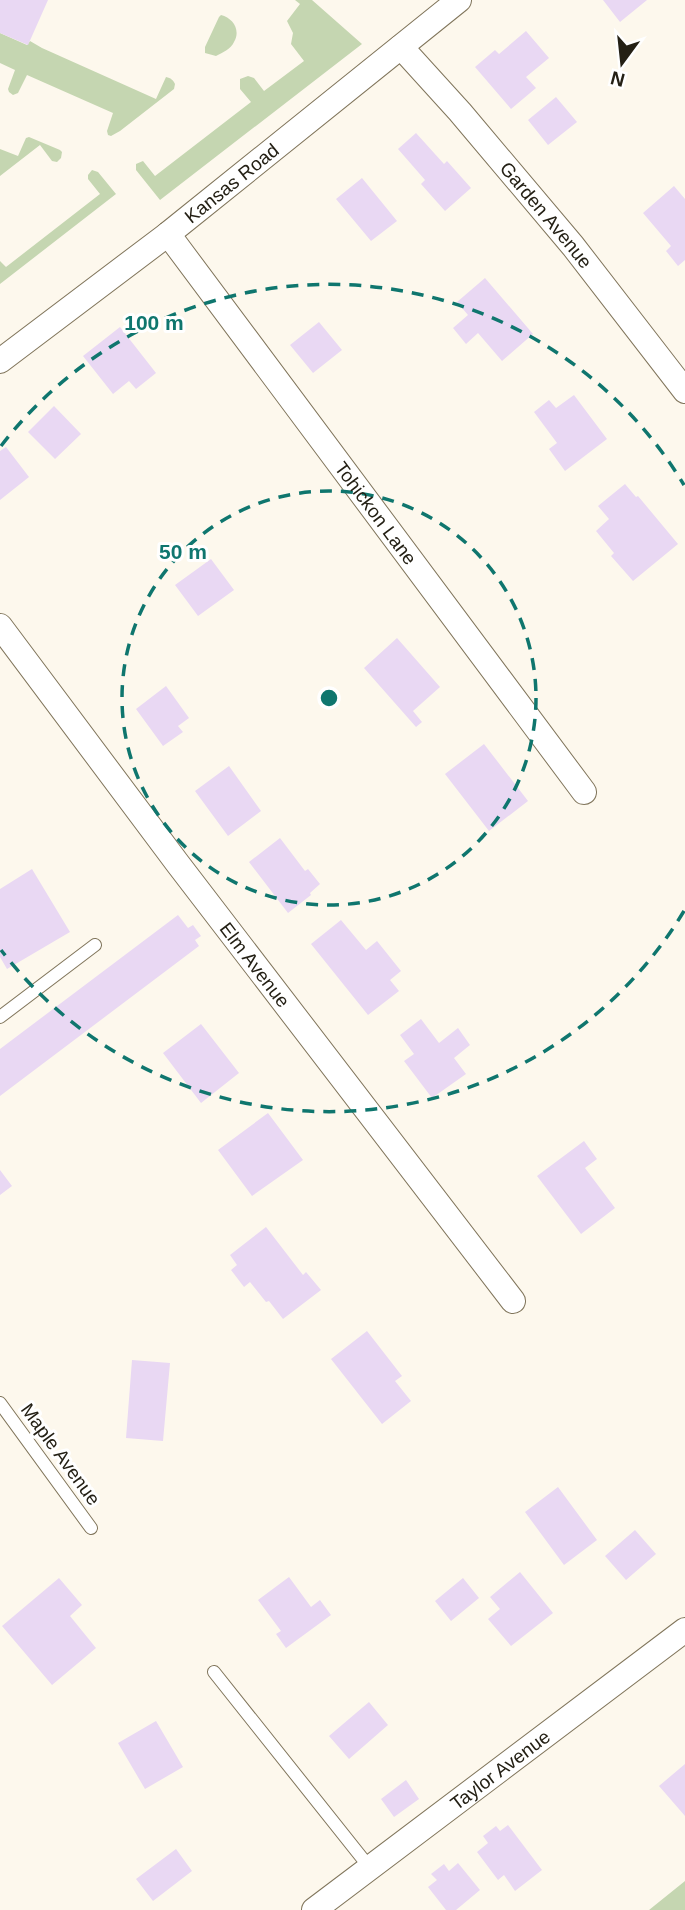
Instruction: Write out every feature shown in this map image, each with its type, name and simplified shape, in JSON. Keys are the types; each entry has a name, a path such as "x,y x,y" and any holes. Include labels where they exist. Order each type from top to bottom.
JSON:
{"street":[{"name":"Kansas Road","path":"0,361 168,234 459,0"},
{"name":"Garden Avenue","path":"401,47 460,112 573,246 685,391"},
{"name":"Tohickon Lane","path":"168,234 584,792"},
{"name":"Elm Avenue","path":"0,626 178,864 513,1301"},
{"name":"Taylor Avenue","path":"314,1910 685,1630"}],"lane":[{"path":"0,1017 95,945"},
{"name":"Maple Avenue","path":"0,1403 91,1528"},
{"path":"214,1672 370,1868"}],"green space":[{"path":"295,0 312,0 362,44 160,200 136,170 136,164 143,161 155,176 251,102 240,89 240,79 248,76 254,78 264,91 304,61 291,44 293,33 287,21 300,4"},
{"path":"221,15 232,22 237,33 231,47 216,56 205,53 205,47"},
{"path":"0,33 27,45 30,41 156,99 166,77 175,84 174,89 111,136 107,131 113,113 27,75 18,93 13,95 9,92 15,70 0,63"},
{"path":"29,137 60,150 61,158 57,162 52,161 40,145 0,176 0,149 18,156"},
{"path":"92,170 98,172 116,194 0,284 0,261 6,267 100,194 88,179"},
{"path":"685,1881 685,1910 649,1910"}],"building":[{"path":"0,0 48,0 28,45 0,33"},
{"path":"603,0 647,0 620,22"},
{"path":"526,31 549,58 526,77 536,88 511,109 475,67 495,50 499,54"},
{"path":"556,97 577,122 548,145 528,120"},
{"path":"416,133 444,164 447,161 471,188 445,211 421,184 425,180 398,149"},
{"path":"362,178 397,221 371,241 336,199"},
{"path":"674,186 685,199 685,260 678,266 666,251 671,246 643,213"},
{"path":"485,278 533,334 502,361 478,333 466,344 453,328 468,315 457,302"},
{"path":"319,322 342,350 313,373 290,345"},
{"path":"120,327 156,373 136,389 129,381 113,394 83,356"},
{"path":"574,395 607,439 565,471 549,449 557,443 534,412 549,400 556,408"},
{"path":"54,406 81,434 55,459 28,432"},
{"path":"6,447 29,477 0,500 0,451"},
{"path":"625,484 678,544 633,581 611,556 614,553 596,531 609,519 598,506"},
{"path":"211,559 234,590 198,616 175,585"},
{"path":"397,638 440,687 413,711 422,722 416,727 364,668"},
{"path":"166,686 189,718 178,726 183,732 163,746 136,709"},
{"path":"484,744 528,801 489,831 445,774"},
{"path":"229,766 261,811 228,836 195,791"},
{"path":"280,838 305,871 308,869 320,884 311,895 288,913 249,862"},
{"path":"32,869 70,932 7,969 0,957 0,889"},
{"path":"178,915 188,928 193,925 201,936 195,940 199,946 0,1096 0,1049"},
{"path":"341,920 366,950 377,941 401,971 390,980 399,991 368,1015 311,944"},
{"path":"421,1019 439,1043 458,1028 470,1045 454,1058 466,1074 432,1098 404,1061 414,1054 400,1035"},
{"path":"201,1024 239,1073 201,1103 163,1053"},
{"path":"268,1113 303,1160 252,1196 218,1150"},
{"path":"584,1141 597,1159 585,1168 615,1208 581,1234 537,1176"},
{"path":"0,1170 12,1186 0,1195"},
{"path":"266,1227 303,1275 306,1272 321,1290 283,1319 250,1282 244,1287 231,1270 237,1265 230,1255"},
{"path":"367,1331 402,1376 395,1381 411,1401 382,1424 331,1359"},
{"path":"132,1360 170,1363 163,1441 126,1438"},
{"path":"558,1487 597,1540 564,1565 525,1512"},
{"path":"635,1530 656,1554 626,1580 605,1556"},
{"path":"520,1572 553,1613 511,1646 488,1619 500,1609 490,1597"},
{"path":"289,1577 311,1607 320,1600 331,1615 286,1648 276,1634 281,1631 258,1600"},
{"path":"59,1578 82,1605 70,1616 96,1648 52,1685 2,1626"},
{"path":"463,1578 479,1598 451,1621 435,1601"},
{"path":"369,1702 388,1725 349,1759 329,1736"},
{"path":"156,1721 183,1767 145,1789 118,1743"},
{"path":"685,1764 685,1816 659,1786"},
{"path":"406,1780 419,1799 394,1817 381,1799"},
{"path":"508,1825 542,1870 515,1891 504,1875 498,1880 477,1852 488,1843 483,1836 496,1826 500,1831"},
{"path":"176,1849 192,1871 153,1901 136,1879"},
{"path":"458,1863 480,1890 456,1910 446,1910 428,1887 437,1880 431,1874 444,1864 449,1871"}]}
